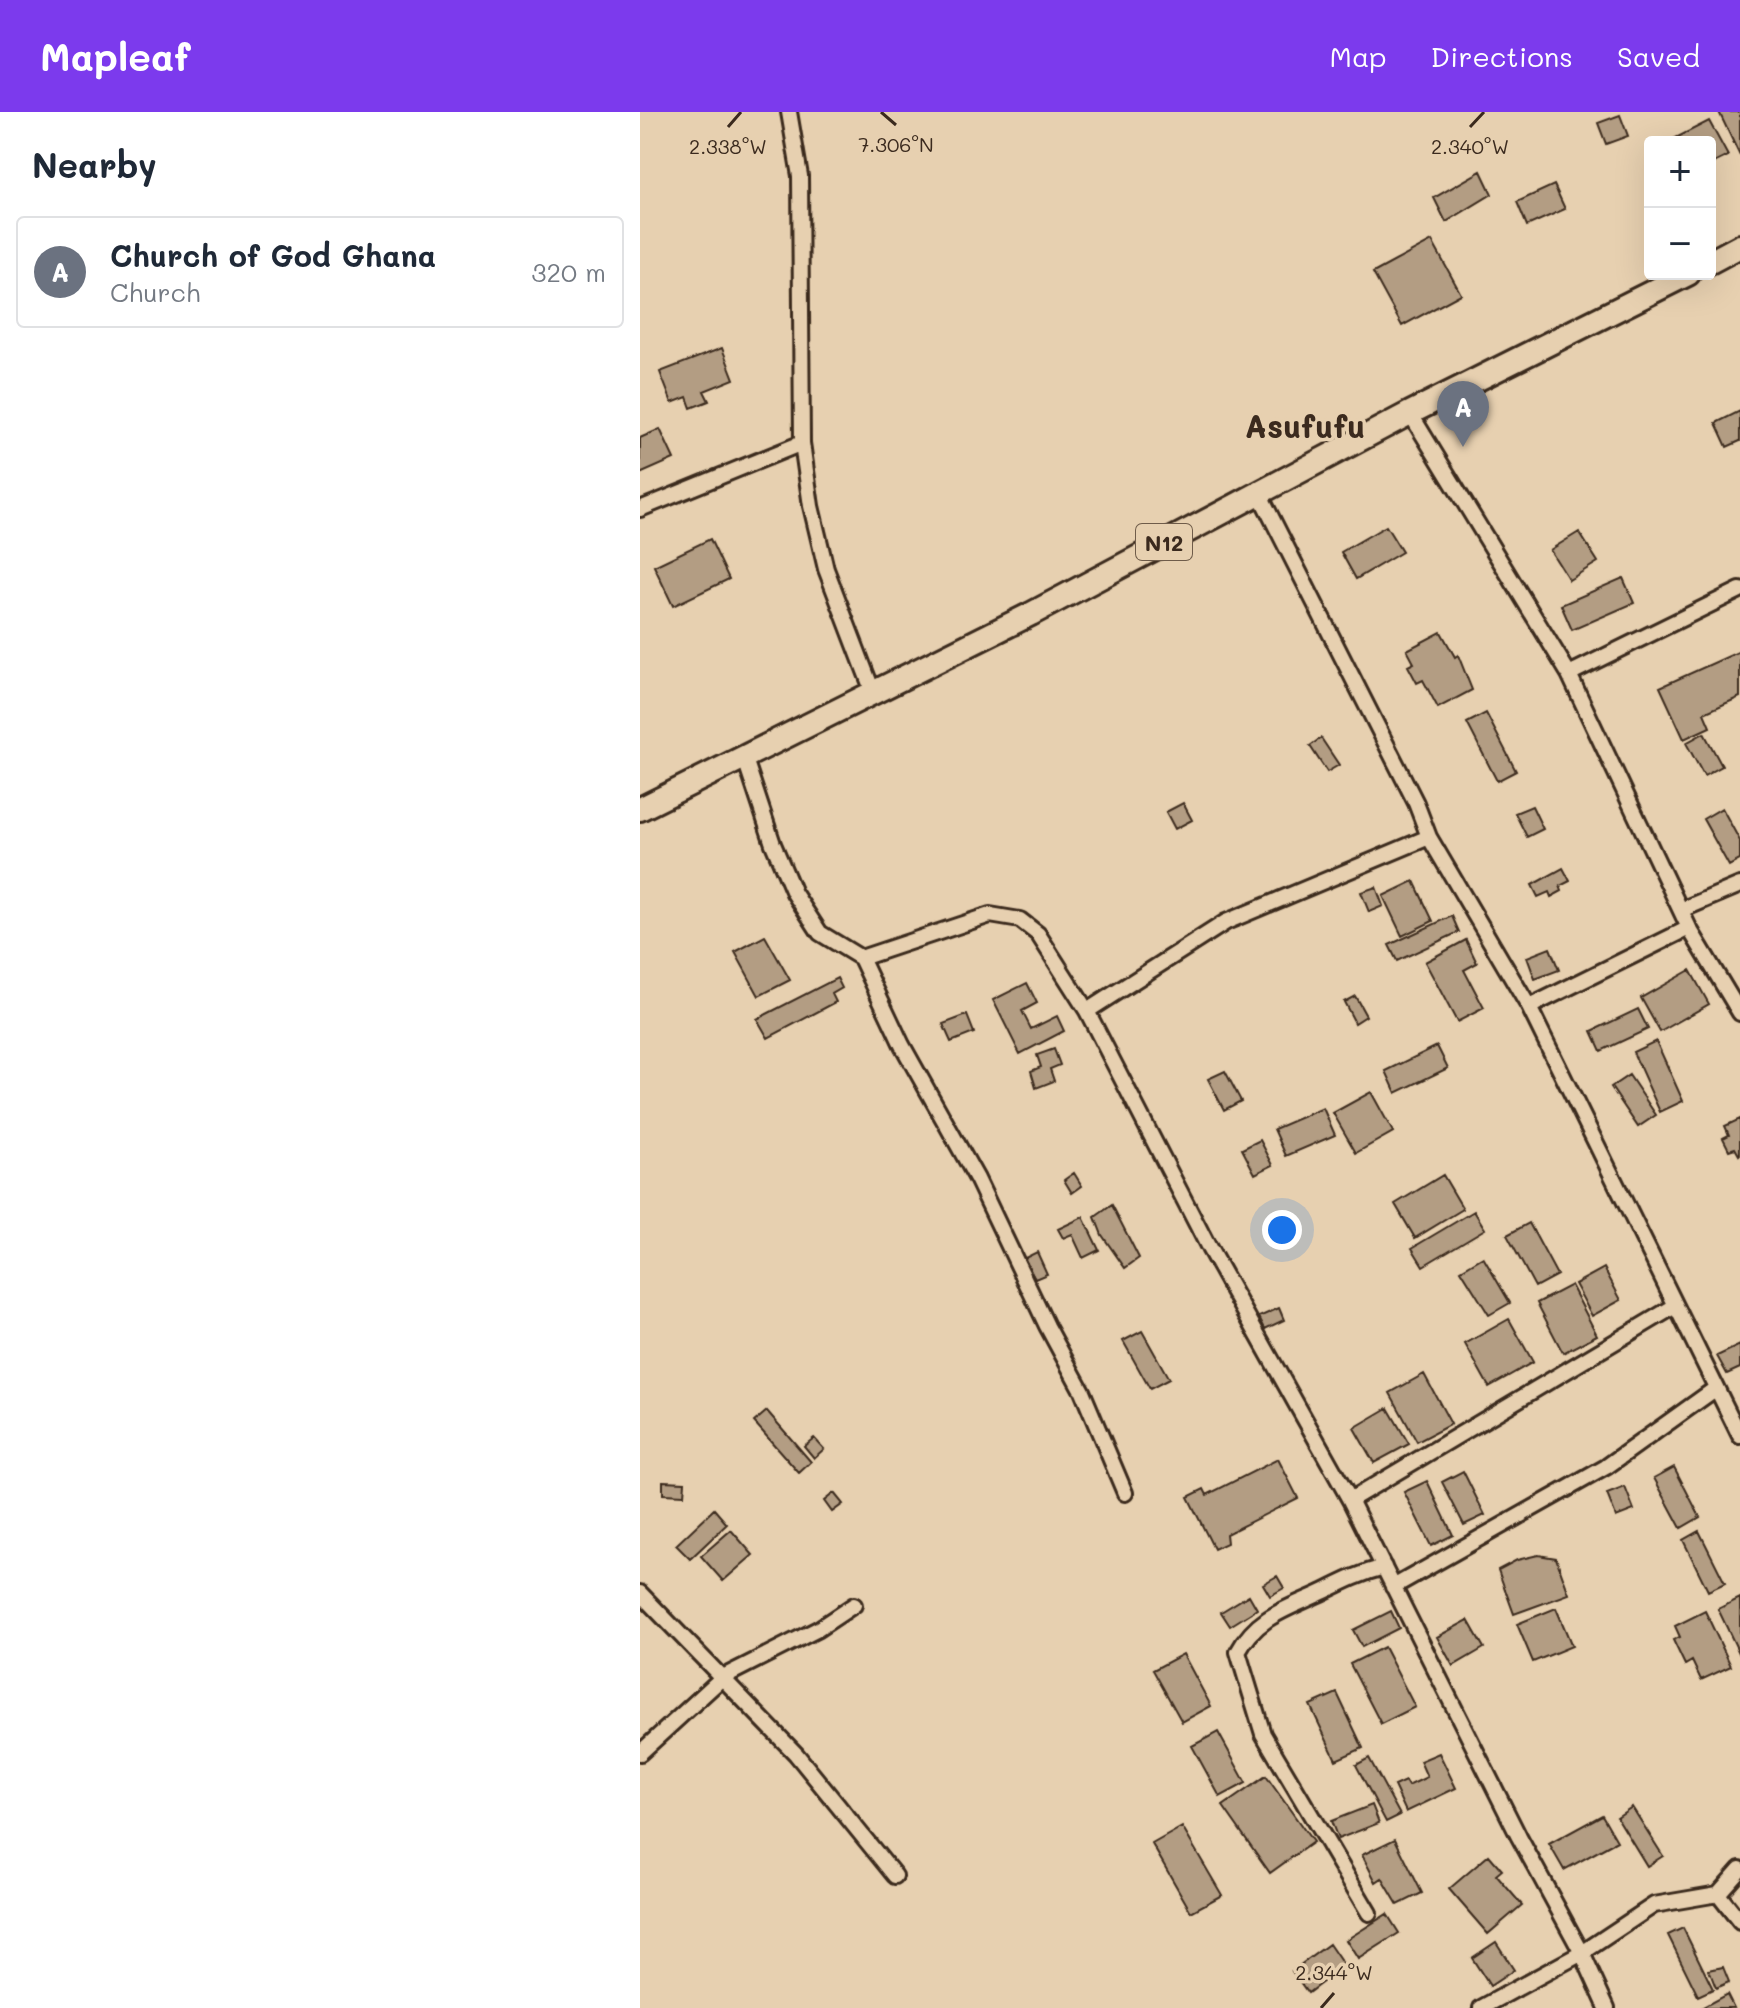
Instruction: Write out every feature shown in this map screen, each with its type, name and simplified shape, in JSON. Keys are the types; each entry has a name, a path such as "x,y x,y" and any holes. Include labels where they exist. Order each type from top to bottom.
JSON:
{"highway":[{"path":"1716,259 1740,246"},
{"name":"N12","path":"640,809 1031,614 1410,413 1676,280"}],"street":[{"path":"789,112 800,176 802,443 826,569 873,692"},
{"path":"1410,413 1569,674 1689,928 1740,1013"},
{"path":"640,509 802,443"},
{"path":"1259,493 1416,803 1429,837 1529,1007 1740,1436"},
{"path":"1569,674 1738,596"},
{"path":"745,759 773,844 794,893 820,933 861,958 902,1045 977,1179 1047,1326 1082,1391 1125,1493"},
{"path":"1087,1011 1226,922 1429,837"},
{"path":"1681,910 1740,885"},
{"path":"861,958 990,915 1020,920 1038,934 1087,1011 1209,1248 1350,1500 1519,1837 1582,1953 1607,2008"},
{"path":"1529,1007 1689,928"},
{"path":"1350,1500 1675,1306"},
{"path":"1393,1587 1606,1467 1715,1389"},
{"path":"1369,1913 1263,1734 1238,1652 1247,1636 1269,1616 1353,1575 1384,1567"},
{"path":"640,1593 796,1754 895,1876"},
{"path":"640,1753 723,1677 818,1629 854,1605"},
{"path":"1481,2008 1582,1953 1654,1905 1718,1894 1740,1869"},
{"path":"1718,1894 1740,1922"}],"building":[{"path":"1719,112 1740,112 1740,156"},
{"path":"1620,115 1628,136 1606,144 1598,123"},
{"path":"1709,121 1728,156 1716,162 1716,136 1680,136"},
{"path":"1481,171 1492,194 1446,222 1434,198"},
{"path":"1554,185 1565,209 1527,226 1517,202"},
{"path":"1432,241 1461,294 1402,326 1373,273"},
{"path":"722,348 734,379 704,391 709,401 691,408 687,397 672,403 660,372"},
{"path":"1740,411 1740,441 1727,447 1716,423"},
{"path":"660,429 674,459 640,474 640,438"},
{"path":"1386,526 1402,552 1356,579 1341,552"},
{"path":"1579,532 1598,562 1569,580 1550,550"},
{"path":"710,539 729,579 673,606 654,566"},
{"path":"1623,578 1634,603 1572,630 1561,605"},
{"path":"1441,632 1455,657 1458,655 1472,690 1438,708 1423,680 1417,683 1408,666 1414,663 1407,650"},
{"path":"1740,651 1740,697 1704,713 1710,727 1684,739 1660,687"},
{"path":"1486,713 1516,771 1497,781 1467,723"},
{"path":"1704,733 1722,766 1704,776 1686,743"},
{"path":"1321,738 1339,765 1327,772 1310,746"},
{"path":"1183,803 1192,820 1175,829 1166,812"},
{"path":"1532,806 1543,829 1527,837 1515,813"},
{"path":"1722,808 1740,841 1740,860 1729,866 1703,819"},
{"path":"1563,868 1570,881 1560,886 1562,891 1551,897 1549,892 1538,897 1532,885"},
{"path":"1414,881 1433,921 1402,936 1383,896"},
{"path":"1376,887 1383,906 1369,912 1361,892"},
{"path":"1452,916 1459,932 1397,961 1389,945"},
{"path":"765,936 790,980 759,996 735,952"},
{"path":"1466,940 1477,963 1464,970 1484,1008 1457,1022 1425,962"},
{"path":"1550,948 1559,970 1535,979 1527,957"},
{"path":"1690,970 1709,1004 1660,1032 1641,998"},
{"path":"837,978 842,988 832,994 836,1002 768,1038 757,1019"},
{"path":"1027,983 1037,1003 1022,1011 1031,1029 1057,1016 1064,1031 1020,1054 993,1000"},
{"path":"1355,996 1366,1016 1355,1023 1344,1002"},
{"path":"1638,1009 1648,1029 1601,1051 1592,1031"},
{"path":"967,1015 974,1033 951,1042 943,1024"},
{"path":"1656,1041 1683,1101 1660,1112 1633,1052"},
{"path":"1437,1046 1448,1068 1396,1093 1386,1071"},
{"path":"1054,1049 1060,1065 1050,1069 1054,1081 1036,1088 1031,1071 1041,1067 1037,1055"},
{"path":"1225,1071 1241,1101 1224,1110 1208,1079"},
{"path":"1629,1075 1656,1115 1638,1127 1611,1087"},
{"path":"1371,1092 1393,1132 1356,1153 1333,1113"},
{"path":"1323,1108 1335,1135 1286,1156 1274,1129"},
{"path":"1740,1119 1739,1155 1735,1148 1729,1150 1723,1138 1729,1135 1725,1126"},
{"path":"1260,1140 1273,1165 1255,1174 1242,1149"},
{"path":"1074,1173 1082,1186 1072,1193 1064,1180"},
{"path":"1443,1175 1463,1209 1415,1238 1395,1204"},
{"path":"1112,1205 1139,1258 1125,1268 1102,1235 1095,1217"},
{"path":"1474,1211 1485,1229 1423,1266 1412,1248"},
{"path":"1083,1217 1099,1250 1083,1258 1072,1234 1063,1238 1058,1229"},
{"path":"1529,1223 1557,1275 1535,1287 1507,1235"},
{"path":"1037,1252 1047,1274 1035,1279 1023,1259"},
{"path":"1483,1257 1510,1303 1489,1315 1461,1270"},
{"path":"1604,1268 1621,1300 1592,1316 1575,1284"},
{"path":"1571,1285 1597,1335 1563,1353 1537,1303"},
{"path":"1279,1308 1284,1320 1265,1329 1259,1317"},
{"path":"1509,1319 1533,1362 1489,1387 1465,1344"},
{"path":"1142,1331 1169,1379 1150,1389 1123,1341"},
{"path":"1740,1345 1740,1368 1727,1374 1717,1356"},
{"path":"1424,1374 1451,1424 1417,1442 1390,1393"},
{"path":"1388,1408 1409,1444 1374,1463 1354,1428"},
{"path":"767,1411 811,1462 799,1473 754,1422"},
{"path":"814,1438 824,1449 814,1458 804,1446"},
{"path":"1278,1459 1298,1498 1226,1534 1227,1543 1214,1549 1188,1497 1204,1489 1207,1495"},
{"path":"1674,1467 1700,1517 1681,1528 1654,1478"},
{"path":"1463,1471 1485,1515 1464,1525 1442,1482"},
{"path":"663,1481 685,1482 684,1495 663,1494"},
{"path":"1427,1481 1453,1535 1431,1546 1404,1492"},
{"path":"1625,1487 1634,1510 1616,1517 1607,1494"},
{"path":"834,1493 843,1504 832,1512 824,1501"},
{"path":"714,1509 727,1524 690,1559 676,1545"},
{"path":"731,1530 753,1555 723,1581 701,1556"},
{"path":"1699,1531 1725,1583 1708,1591 1683,1540"},
{"path":"1538,1555 1556,1558 1569,1594 1514,1614 1498,1570 1517,1560"},
{"path":"1277,1576 1284,1588 1270,1596 1263,1584"},
{"path":"1249,1595 1257,1609 1230,1626 1221,1612"},
{"path":"1740,1598 1740,1655 1718,1609"},
{"path":"1556,1608 1572,1646 1533,1662 1517,1624"},
{"path":"1391,1611 1399,1628 1362,1647 1353,1630"},
{"path":"1705,1611 1731,1666 1701,1680 1692,1661 1685,1665 1673,1640 1680,1637 1675,1626"},
{"path":"1468,1620 1484,1648 1453,1666 1437,1637"},
{"path":"1384,1647 1415,1707 1381,1724 1350,1664"},
{"path":"1183,1654 1211,1706 1182,1722 1153,1670"},
{"path":"1337,1693 1363,1748 1336,1760 1310,1705"},
{"path":"1218,1732 1246,1783 1220,1797 1192,1746"},
{"path":"1439,1753 1456,1788 1406,1812 1394,1786 1405,1781 1408,1786 1427,1777 1420,1761"},
{"path":"1369,1758 1400,1815 1386,1822 1356,1765"},
{"path":"1266,1776 1313,1842 1270,1873 1223,1806"},
{"path":"1372,1805 1379,1823 1338,1839 1331,1821"},
{"path":"1632,1807 1663,1856 1647,1866 1617,1817"},
{"path":"1602,1815 1617,1841 1564,1870 1549,1844"},
{"path":"1182,1827 1222,1895 1191,1912 1152,1844"},
{"path":"1395,1839 1422,1893 1398,1905 1382,1878 1376,1882 1362,1855"},
{"path":"1489,1855 1502,1870 1496,1875 1522,1905 1488,1934 1449,1889"},
{"path":"1387,1914 1399,1933 1358,1959 1346,1940"},
{"path":"1683,1928 1713,1989 1698,1996 1668,1935"},
{"path":"1496,1942 1514,1970 1490,1986 1472,1958"},
{"path":"1329,1944 1344,1966 1308,1993 1292,1971"},
{"path":"1723,1967 1729,1982 1716,1988 1709,1970"},
{"path":"1727,1994 1734,2008 1703,2007"}],"place":[{"name":"Church of God Ghana","path":"1463,447"}],"district":[{"name":"Asufufu","path":"1305,425"}]}
